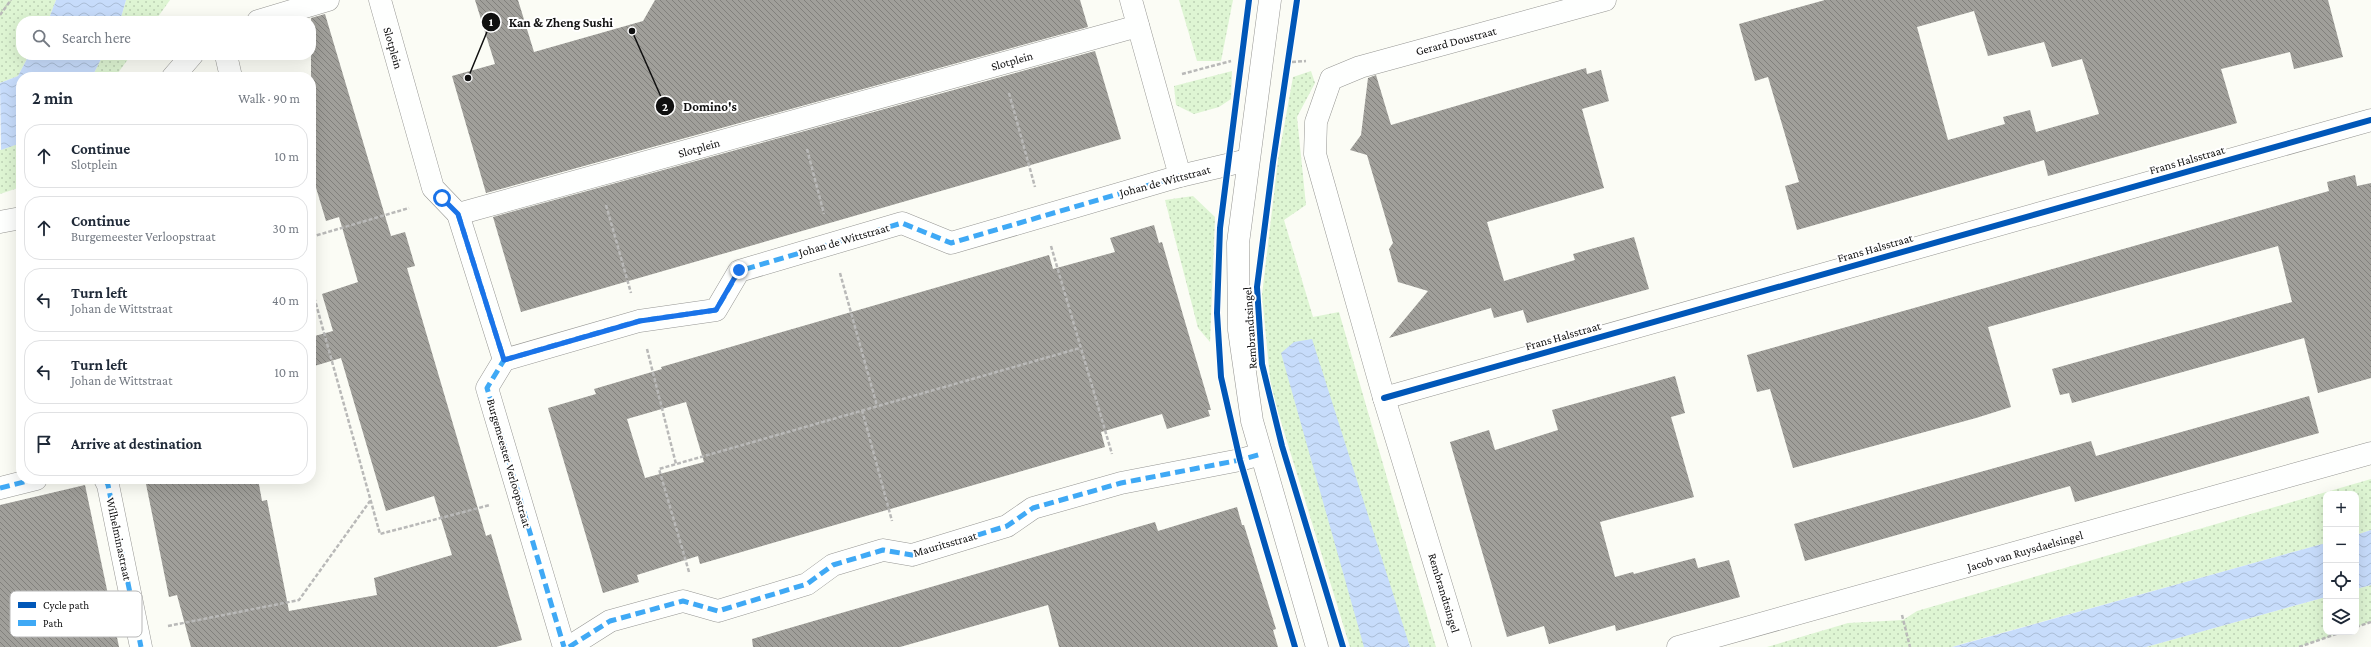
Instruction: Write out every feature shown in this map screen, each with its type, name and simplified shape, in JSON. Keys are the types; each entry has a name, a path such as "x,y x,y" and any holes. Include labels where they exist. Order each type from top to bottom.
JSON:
{"street":[{"path":"275,16 328,0"},
{"name":"Slotplein","path":"380,0 433,188 458,214 1138,26"},
{"path":"1131,0 1180,176"},
{"name":"Rembrandtsingel","path":"1270,0 1238,243 1239,330 1252,421 1318,647"},
{"name":"Gerard Doustraat","path":"1322,99 1330,79 1360,67 1604,0"},
{"path":"177,72 188,60"},
{"path":"227,60 230,72"},
{"name":"Rembrandtsingel","path":"1322,99 1316,122 1315,154 1384,398 1460,647"},
{"name":"Frans Halsstraat","path":"1384,398 2371,120"},
{"name":"Johan de Wittstraat","path":"504,360 640,321 716,310 739,270 902,223 951,243 1042,215 1180,176 1248,160"},
{"path":"458,214 504,360"},
{"path":"0,222 16,219"},
{"name":"Burgemeester Verloopstraat","path":"504,360 487,388 518,498 564,647"},
{"name":"Jacob van Ruysdaelsingel","path":"1678,647 2371,453"},
{"name":"Mauritsstraat","path":"569,647 610,621 682,601 699,607 718,611 807,584 833,565 883,550 912,555 1007,526 1033,508 1121,483 1240,460 1262,454"},
{"path":"0,488 16,484"},
{"name":"Wilhelminastraat","path":"108,484 130,591"}],"path":[{"path":"0,15 10,0"},
{"path":"1287,70 1289,55"},
{"path":"1001,64 1080,348 1121,483"},
{"path":"316,236 442,198"},
{"path":"316,304 380,534 518,498"},
{"path":"699,607 660,469 1080,348"},
{"path":"862,410 901,552"},
{"path":"140,640 299,600 370,500"},
{"path":"2359,626 2371,622"},
{"path":"2299,647 2333,635"}],"green space":[{"path":"0,0 56,0 50,16 16,16 16,60 26,60 20,72 16,72 16,77 0,83"},
{"path":"126,0 170,0 159,16 121,16"},
{"path":"1179,0 1233,0 1221,61 1197,61"},
{"path":"100,60 127,60 119,72 94,72"},
{"path":"1232,71 1231,99 1219,107 1194,114 1176,105 1174,86"},
{"path":"1311,71 1315,83 1297,117 1306,205 1284,220 1313,317 1339,312 1436,647 1350,647 1271,389 1262,295 1278,160 1293,77"},
{"path":"16,145 16,189 0,194 0,150"},
{"path":"1193,196 1215,217 1210,342 1198,328 1165,200"},
{"path":"2371,479 2371,530 2359,534 2359,491 2330,491"},
{"path":"2323,493 2323,544 1952,647 1767,647 1848,623 1903,620 1917,611"},
{"path":"2371,585 2371,622 2359,626 2359,599 2359,588"},
{"path":"2323,598 2323,635 2333,635 2299,647 2146,647"}],"water":[{"path":"56,0 126,0 121,16 50,16"},
{"path":"26,60 100,60 94,72 20,72"},
{"path":"16,77 16,145 1,150 0,83"},
{"path":"1312,339 1410,647 1364,647 1281,353 1294,342"},
{"path":"2371,530 2371,585 2359,588 2359,563 2359,534"},
{"path":"2323,544 2323,598 2146,647 1952,647"}],"building":[{"path":"475,0 518,0 534,52 643,21 655,0 1080,0 1088,27 486,193 452,76 495,64"},
{"path":"1825,0 2328,0 2343,57 2294,69 2290,52 2221,69 2237,123 2048,176 2044,160 1797,230 1785,186 1799,182 1768,77 1755,81 1739,24","holes":["1974,11 1988,56 2044,42 2052,67 2082,59 2099,114 2036,132 2030,110 2003,117 2005,124 1948,140 1917,27"]},
{"path":"325,14 391,236 405,232 415,266 407,268 486,536 491,534 522,640 496,647 191,647 177,595 169,597 146,484 259,484 262,501 267,500 289,611 377,595 374,578 452,555 434,496 386,511 341,358 316,366 316,336 333,331 322,294 358,282 339,217 326,221 316,188 316,72 311,72 311,60 316,60 316,17"},
{"path":"1095,51 1121,139 521,312 493,217"},
{"path":"1586,68 1587,74 1601,70 1609,101 1582,109 1604,188 1487,222 1504,281 1575,260 1573,254 1634,237 1649,289 1527,323 1523,310 1494,318 1491,308 1389,338 1428,291 1398,282 1389,249 1393,243 1367,155 1350,150 1361,135 1368,78 1376,75 1391,125"},
{"path":"2355,175 2357,186 2371,183 2371,378 2318,393 2304,338 2072,403 2069,393 2060,395 2052,369 2292,302 2278,246 1988,327 2011,407 1976,418 1793,468 1770,389 1757,392 1747,355 2329,191 2327,182"},
{"path":"1154,225 1159,243 1162,242 1211,410 1208,410 1210,416 1167,429 1162,414 1101,432 1105,447 700,564 698,556 637,575 639,582 603,593 548,408 596,394 594,389 662,369 661,367 1049,255 1053,269 1115,252 1110,238","holes":["686,402 704,462 645,478 627,419"]},
{"path":"1675,376 1685,413 1671,417 1694,497 1600,522 1615,577 1633,572 1634,574 1695,558 1698,568 1729,560 1740,597 1616,631 1615,625 1549,644 1544,626 1507,637 1450,442 1489,430 1495,450 1558,430 1552,410"},
{"path":"2309,396 2319,433 2075,502 2070,486 1805,561 1794,524 2091,441 2096,456"},
{"path":"85,485 107,591 10,591 10,637 117,637 119,647 0,647 0,505"},
{"path":"1237,507 1276,629 1273,630 1278,647 1059,647 1048,605 900,647 753,647 752,639 1155,522 1158,531"}],"marked path":[{"path":"504,360 639,321 716,310 739,271 902,223 951,243 1180,176"},
{"path":"458,214 504,360 487,388 564,647"},
{"path":"569,647 610,621 683,601 718,611 807,584 833,565 883,550 912,555 1007,526 1033,508 1121,483 1240,460 1261,454"},
{"path":"0,488 16,484"},
{"path":"108,484 130,591"},
{"path":"139,637 141,647"}],"cycle path":[{"path":"1249,0 1220,228 1217,313 1221,377 1240,460 1295,647"},
{"path":"1297,0 1273,162 1257,287 1262,364 1282,446 1343,647"},
{"path":"1384,398 2371,120"}],"place":[{"name":"Domino's","path":"632,31"},
{"name":"Kan & Zheng Sushi","path":"468,78"}],"route":[{"path":"442,198 458,214 504,360 640,321 716,310 739,270"}]}
